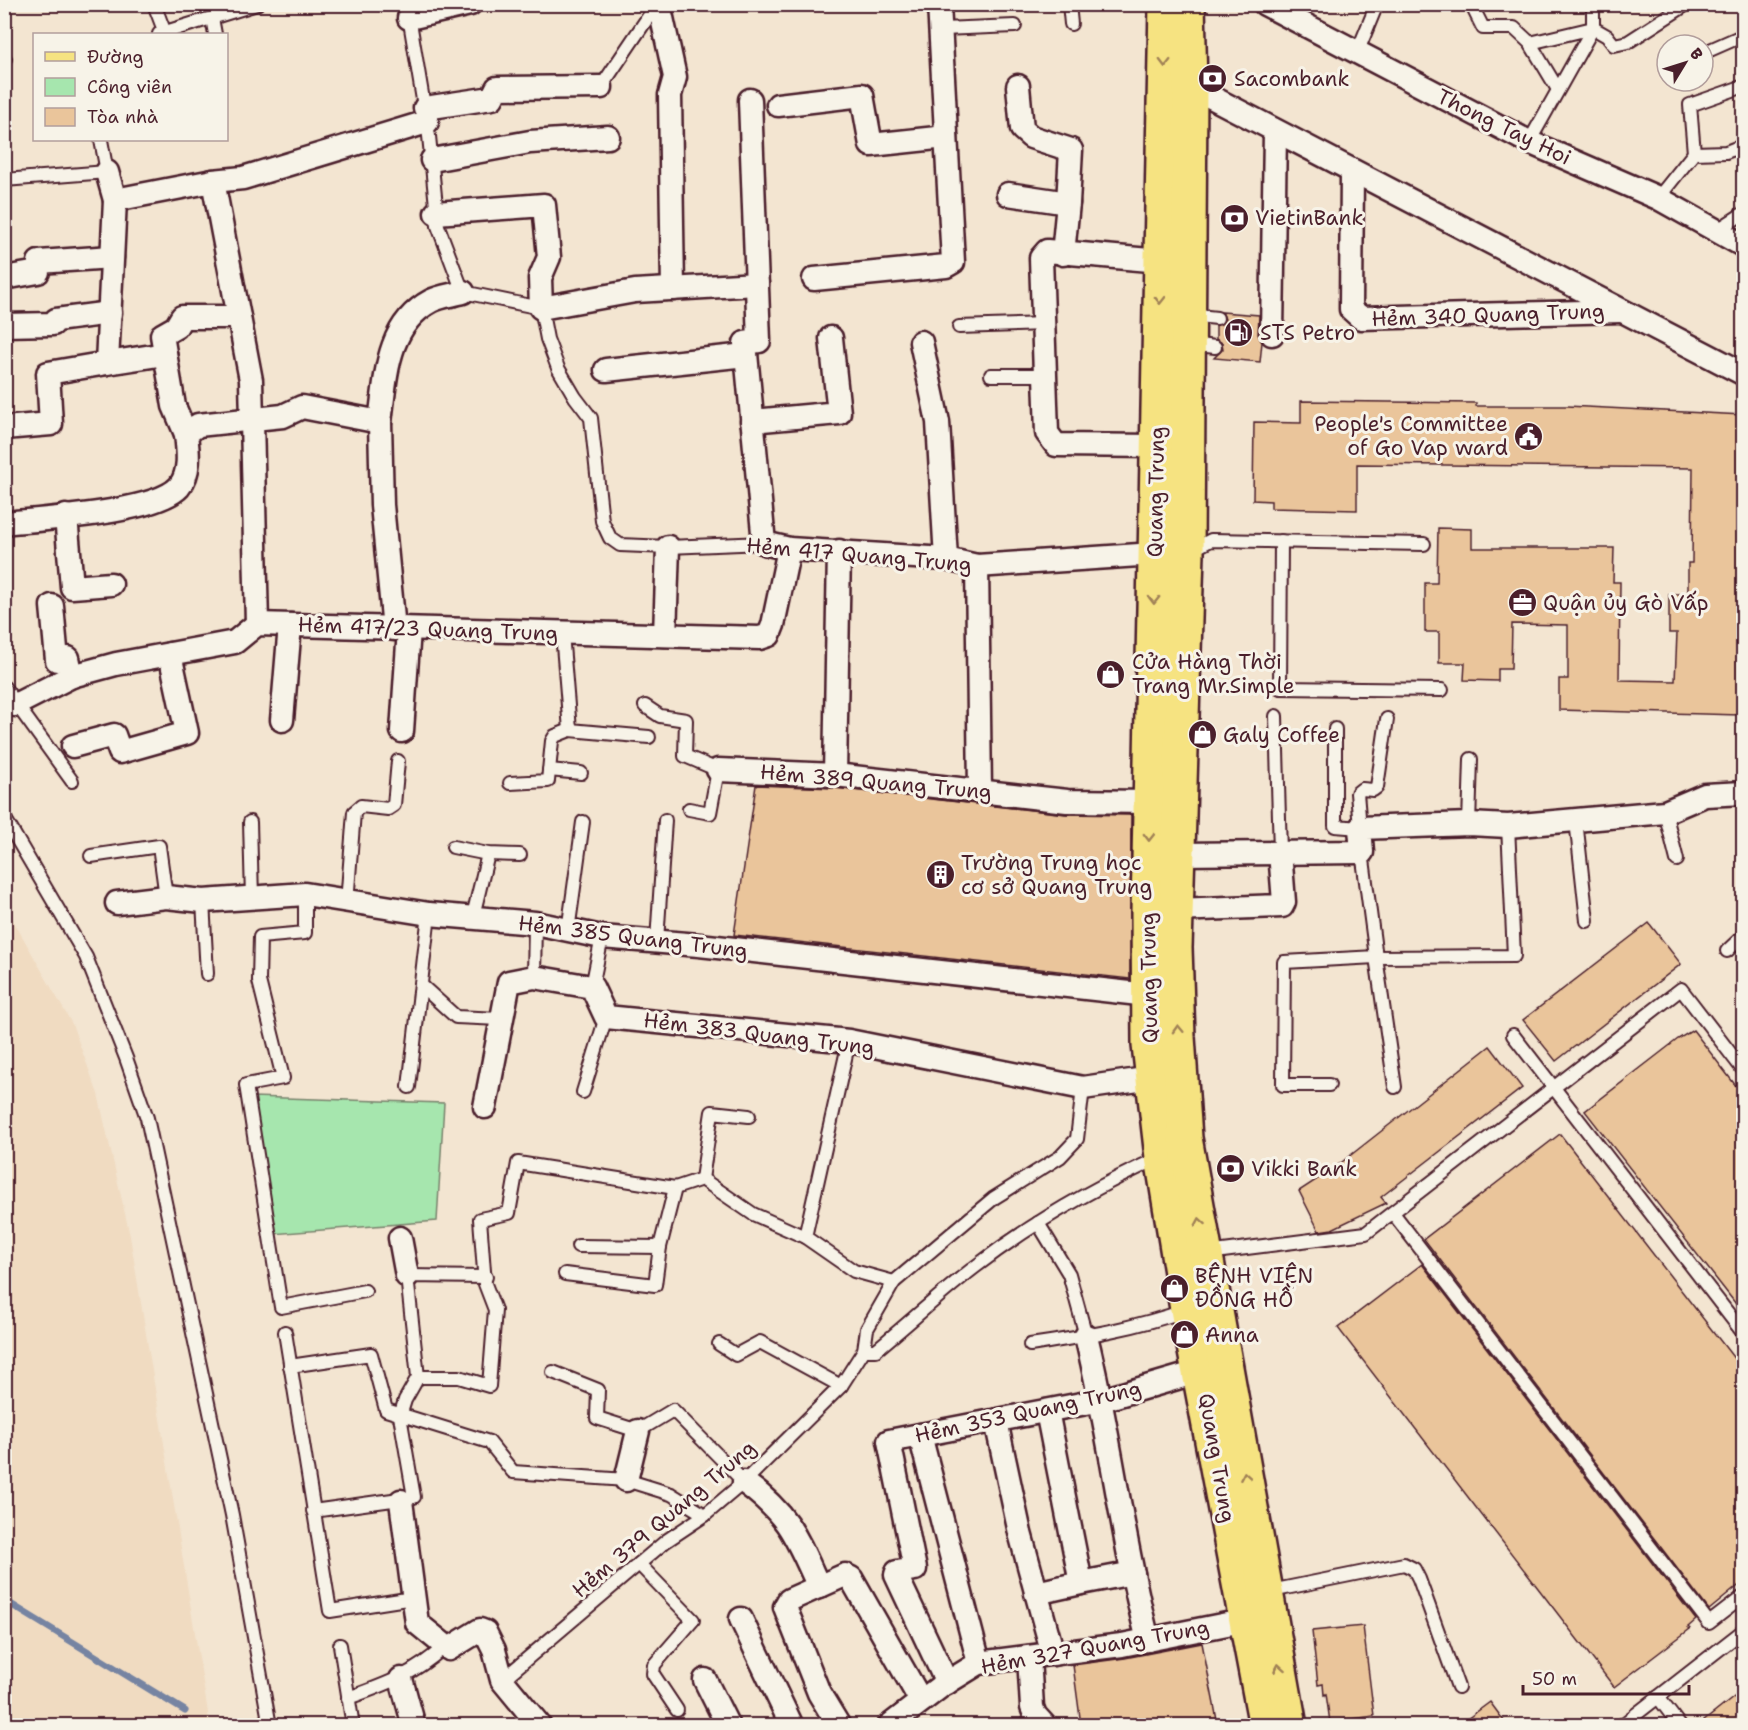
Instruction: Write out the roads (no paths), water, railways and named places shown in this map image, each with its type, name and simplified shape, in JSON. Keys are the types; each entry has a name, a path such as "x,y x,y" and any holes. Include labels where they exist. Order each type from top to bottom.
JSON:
{"main road":[{"name":"Quang Trung","path":"1166,4 1154,554 1148,994 1167,1076 1185,1138 1290,1725"},
{"name":"Quang Trung","path":"1188,4 1202,331 1186,553 1180,854 1162,1157 1187,1309 1201,1371 1266,1725"},
{"path":"1154,554 1186,553"}],"street":[{"path":"408,11 470,4"},
{"path":"658,4 675,77 670,95 673,289"},
{"path":"814,279 946,266 953,262 939,4"},
{"name":"Thong Tay Hoi","path":"1265,4 1529,142 1658,198 1743,246"},
{"path":"1018,86 1022,129 1031,137 1071,150 1063,254"},
{"name":"Hẻm 340 Quang Trung","path":"1190,86 1743,374"},
{"path":"115,201 213,181 243,178 426,115 492,98 497,88 601,87"},
{"path":"778,105 862,95 870,145 946,137"},
{"path":"750,100 759,340 745,343 764,543"},
{"path":"1272,334 1275,130"},
{"path":"432,160 530,142 608,136"},
{"name":"Hẻm 340 Quang Trung","path":"1352,171 1351,309 1361,318 1623,311"},
{"path":"107,172 115,201 107,363"},
{"path":"10,696 116,664 235,642 257,624 251,380 213,181"},
{"path":"1008,194 1068,203"},
{"path":"436,213 544,205 549,257 540,278 541,308 635,291 757,284"},
{"path":"1156,446 1056,445 1047,433 1041,258 1047,251 1161,261"},
{"path":"4,278 38,272 39,262 112,257"},
{"path":"402,731 402,629 382,505 380,457 380,422 388,354 406,322 431,301 463,292"},
{"path":"4,325 53,324 56,320 110,313"},
{"path":"4,523 129,508 163,499 180,486 189,463 186,434 174,406 162,336 176,327 182,317 239,317"},
{"path":"752,422 839,413 831,338"},
{"path":"921,342 938,422 946,559"},
{"path":"4,428 51,424 48,373 165,354"},
{"path":"606,370 746,356"},
{"path":"186,434 198,424 283,416 302,407 380,422"},
{"path":"66,516 72,587 111,584"},
{"name":"Hẻm 417 Quang Trung","path":"764,543 789,549 946,559 977,566 1154,554"},
{"path":"665,635 668,547"},
{"name":"Hẻm 417/23 Quang Trung","path":"257,624 760,638 770,635 789,549"},
{"path":"835,775 839,551"},
{"path":"977,566 980,791"},
{"path":"52,606 57,660 68,658 72,676"},
{"path":"282,720 290,625"},
{"path":"73,746 114,735 120,752 187,733 170,654"},
{"name":"Hẻm 389 Quang Trung","path":"718,770 835,775 1067,801 1150,802"},
{"path":"1180,854 1362,852 1360,828 1468,824 1508,826 1665,813 1705,795 1743,793"},
{"path":"1176,910 1282,906 1284,902 1280,852"},
{"name":"Hẻm 385 Quang Trung","path":"117,903 166,897 203,901 305,894 347,903 472,920 535,923 602,937 1148,994"},
{"path":"485,1107 500,1019 509,982 534,977 592,987 606,1017"},
{"name":"Hẻm 383 Quang Trung","path":"606,1017 849,1041 1083,1088 1167,1076"},
{"path":"400,1238 407,1276"},
{"path":"1086,1336 1102,1400 1133,1573 1148,1640"},
{"name":"Hẻm 353 Quang Trung","path":"947,1683 896,1575 897,1572 915,1569 889,1441 1102,1400 1201,1371"},
{"path":"1047,1411 1081,1583"},
{"path":"996,1421 1020,1533 1053,1654"},
{"path":"626,1480 638,1431"},
{"path":"920,1435 979,1663"},
{"path":"744,1482 772,1502 789,1524 819,1587"},
{"path":"401,1501 417,1623 444,1647 453,1647 482,1630 494,1650 502,1680 540,1725"},
{"path":"1036,1593 1133,1573"},
{"path":"839,1725 819,1693 785,1603 849,1575 915,1713"},
{"path":"741,1619 792,1725"},
{"name":"Hẻm 327 Quang Trung","path":"889,1725 915,1713 947,1683 979,1663 1148,1640 1247,1620"},
{"path":"1029,1657 1032,1707 1035,1715 1045,1725"},
{"path":"401,1679 414,1725"},
{"path":"705,1680 728,1725"}],"lane":[{"path":"154,4 162,33"},
{"path":"165,33 256,4"},
{"path":"601,87 658,4"},
{"path":"1070,4 1071,24"},
{"path":"1357,53 1377,4"},
{"path":"1471,4 1483,27 1514,28 1530,43 1557,88"},
{"path":"1529,142 1557,88 1593,28 1593,4"},
{"path":"1530,43 1593,28 1607,36 1614,45 1628,42 1685,5"},
{"path":"408,11 426,115 438,226 463,292 541,308"},
{"path":"212,18 215,33"},
{"path":"942,29 1015,26"},
{"path":"1715,48 1743,35"},
{"path":"1658,198 1694,153 1690,105 1743,86"},
{"path":"4,180 107,172 101,141"},
{"path":"1694,153 1726,152 1743,145"},
{"path":"1716,231 1743,213"},
{"name":"Hẻm 417 Quang Trung","path":"541,308 547,339 558,368 574,397 591,418 602,521 610,538 620,545 668,547 764,543"},
{"path":"959,327 1043,324"},
{"path":"991,375 1045,375"},
{"path":"1186,553 1211,540 1424,544"},
{"path":"1281,541 1280,688 1442,690"},
{"path":"562,633 570,730"},
{"path":"10,696 72,781"},
{"name":"Hẻm 389 Quang Trung","path":"645,706 660,716 686,720 685,756 718,770"},
{"path":"1276,716 1280,852"},
{"path":"1335,729 1335,826 1360,828 1357,793 1362,789 1373,790 1377,787 1387,719"},
{"path":"510,783 548,781 552,741 555,736 570,730 649,737"},
{"path":"1468,824 1471,759"},
{"path":"347,903 354,812 361,806 388,808 394,805 398,760"},
{"path":"549,770 581,773"},
{"path":"689,809 710,813 718,770"},
{"path":"1665,813 1677,860"},
{"path":"4,817 86,957 147,1118 232,1515 270,1725"},
{"path":"657,941 665,820"},
{"path":"1576,820 1587,921"},
{"path":"250,822 252,898"},
{"path":"568,931 583,822"},
{"path":"1329,1085 1282,1085 1284,962 1376,957 1514,956 1508,826"},
{"path":"91,856 159,846 166,897"},
{"path":"453,847 488,854 520,855"},
{"path":"1362,852 1395,1087"},
{"path":"472,920 488,854"},
{"path":"305,894 305,933 260,937 259,981 283,1078 246,1085 281,1307 365,1291"},
{"path":"203,901 207,974"},
{"path":"409,1087 429,914"},
{"path":"534,977 535,923"},
{"path":"1727,951 1743,935"},
{"path":"592,987 602,937"},
{"path":"422,986 456,1017 500,1019"},
{"path":"1206,1253 1366,1233 1681,989 1743,1071"},
{"path":"583,1092 606,1017"},
{"path":"1513,1035 1743,1334"},
{"path":"805,1237 849,1041"},
{"path":"702,1179 753,1214 805,1237 854,1271 894,1282 994,1198 1060,1157 1077,1139 1083,1088"},
{"path":"702,1179 712,1112 749,1116"},
{"path":"864,1350 876,1350 975,1267 1038,1223 1112,1179 1162,1157"},
{"path":"417,1377 459,1377 489,1386 495,1310 485,1284 480,1219 509,1213 518,1163 675,1188 702,1179"},
{"path":"565,1274 656,1286 660,1247 675,1188"},
{"path":"1392,1213 1709,1623 1743,1596"},
{"path":"1038,1223 1069,1274 1086,1336"},
{"path":"578,1246 660,1247"},
{"path":"313,1511 401,1501 414,1497 400,1416 405,1400 417,1377 407,1276 486,1277"},
{"name":"Hẻm 379 Quang Trung","path":"502,1680 666,1541 705,1515 744,1482 841,1386 864,1350 867,1329 894,1282"},
{"path":"1030,1345 1086,1336 1158,1320 1187,1309"},
{"path":"285,1332 330,1611 413,1598"},
{"path":"719,1344 736,1355 760,1342 841,1386"},
{"path":"290,1366 371,1354 386,1410 489,1442 513,1472 626,1480 671,1494 705,1515"},
{"path":"553,1372 598,1390 597,1418 638,1431 673,1410 744,1482"},
{"path":"639,1564 693,1620 654,1665 653,1674 677,1710"},
{"path":"1266,1592 1404,1564 1414,1569 1458,1688"},
{"path":"1621,1725 1743,1630"},
{"path":"340,1646 353,1725"},
{"path":"348,1698 401,1679 424,1666 444,1647"},
{"path":"1658,1697 1680,1725"}],"waterway":[{"path":"4,1600 185,1711"}],"place":[{"name":"Sacombank","path":"1213,79"},
{"name":"VietinBank","path":"1234,218"},
{"name":"STS Petro","path":"1239,333"},
{"name":"People's Committee of Go Vap ward","path":"1529,436"},
{"name":"Quận ủy Gò Vấp","path":"1522,603"},
{"name":"Cửa Hàng Thời Trang Mr.Simple","path":"1111,674"},
{"name":"Galy Coffee","path":"1202,735"},
{"name":"Trường Trung học cơ sở Quang Trung","path":"940,875"},
{"name":"Vikki Bank","path":"1230,1169"},
{"name":"BỆNH VIỆN ĐỒNG HỒ","path":"1174,1288"},
{"name":"Anna","path":"1184,1335"}]}
